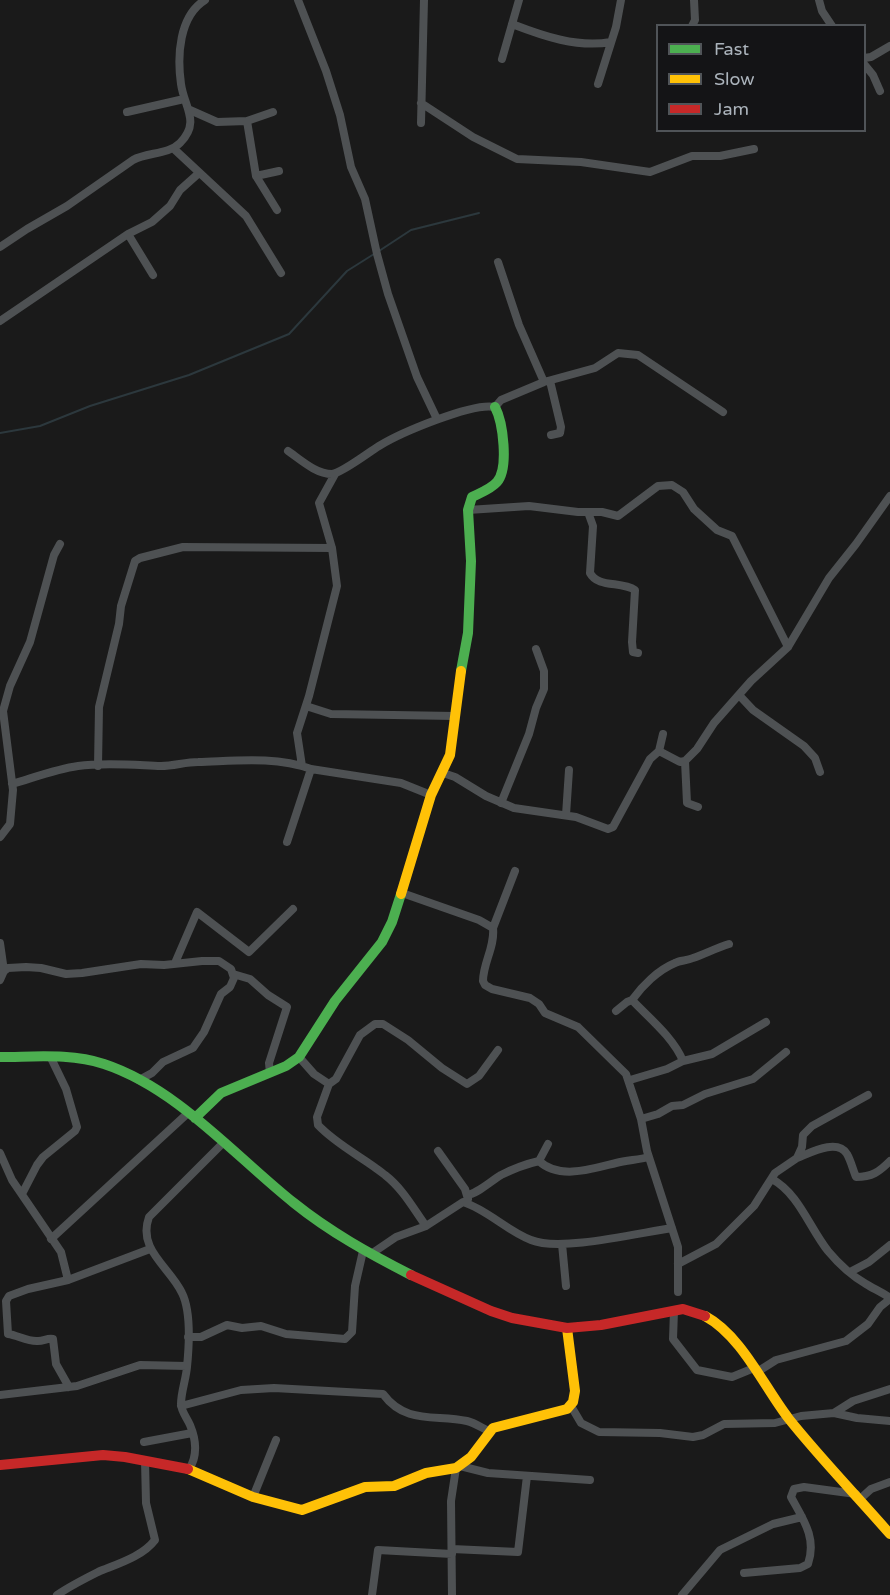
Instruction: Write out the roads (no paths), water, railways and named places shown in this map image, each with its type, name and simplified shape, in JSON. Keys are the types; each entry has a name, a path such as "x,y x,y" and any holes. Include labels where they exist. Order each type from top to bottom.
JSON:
{"street":[{"path":"0,247 67,206 141,155 173,148 186,135 190,126 190,110 184,99 180,57 184,30 193,9 205,0"},
{"path":"298,0 326,70 340,115 351,166 365,199 377,254 394,313 417,377 438,418"},
{"path":"421,123 424,0"},
{"path":"502,59 519,0"},
{"path":"598,84 621,0"},
{"path":"693,24 694,0"},
{"path":"819,0 822,11 831,24"},
{"path":"512,24 553,39 611,42"},
{"path":"866,58 890,46"},
{"path":"866,66 873,75 880,91"},
{"path":"127,112 184,99"},
{"path":"421,103 473,137 517,159 581,162 650,172 692,156 720,156 754,149"},
{"path":"190,110 217,122 247,122 273,112"},
{"path":"247,122 256,176 278,210"},
{"path":"173,148 246,216 281,273"},
{"path":"256,176 279,171"},
{"path":"0,321 128,234 152,222 170,206 180,190 199,173"},
{"path":"128,234 153,275"},
{"path":"498,262 519,325 547,382 561,427 560,433 551,435"},
{"path":"495,407 501,400 547,382 595,368 618,353 638,355 723,412"},
{"path":"51,1239 192,1115 221,1093 286,1066 299,1057 335,1001 382,942 402,893 408,866 431,795 450,755 462,660 468,633 471,561 468,510 472,497 497,483 502,467 502,421 500,411 495,407 485,406 438,418 383,444 335,474 319,503 332,548 337,586 297,733 302,766"},
{"path":"288,451 323,473 335,474"},
{"path":"468,510 529,506 602,512 618,516 658,486 672,485 683,492 694,509 717,530 732,536 788,647"},
{"path":"659,752 680,762 685,761 697,749 714,723 751,681 788,647 829,578 890,496"},
{"path":"588,512 593,526 590,573 593,580 598,582 621,584 635,590 632,642 633,652 639,653"},
{"path":"0,837 10,824 12,784 3,711 10,686 30,642 54,555 60,544"},
{"path":"98,766 99,707 119,624 121,606 135,561 183,547 332,548"},
{"path":"501,803 529,734 544,689 544,672 537,649"},
{"path":"740,695 753,710 804,746 815,758 820,772"},
{"path":"306,706 331,714 455,716"},
{"path":"443,773 455,777 501,803 528,812 576,817 603,829 613,827 650,759 659,752 663,734"},
{"path":"12,784 78,766 134,764 162,766 250,759 401,783 431,795"},
{"path":"685,761 687,803 698,807"},
{"path":"287,842 311,769"},
{"path":"566,815 569,770"},
{"path":"515,871 493,928 494,936 483,976 485,985 530,999 539,1004 544,1013 578,1027 630,1080 649,1157 678,1247 676,1278 678,1292"},
{"path":"402,893 478,920 493,928"},
{"path":"175,963 196,912 249,952 293,909"},
{"path":"0,943 4,971 0,980"},
{"path":"616,1011 676,962 693,959 708,951 729,945"},
{"path":"4,971 8,968 41,968 66,974 141,964 219,961 231,969 234,978 230,987 221,994 204,1032 193,1048 163,1062 152,1073 139,1080"},
{"path":"233,974 250,979 268,995 287,1007 269,1063 270,1073"},
{"path":"632,1000 668,1037 683,1060"},
{"path":"630,1080 667,1069 683,1060 712,1054 766,1022"},
{"path":"426,1226 398,1187 385,1174 342,1147 318,1125 316,1117 329,1084 336,1079 360,1035 375,1024 383,1024 408,1040 466,1084 479,1076 498,1050"},
{"path":"641,1119 658,1114 672,1106 683,1105 705,1094 753,1079 786,1052"},
{"path":"0,1057 72,1056 105,1064 139,1080 192,1115 297,1207 367,1252 491,1311 512,1318 567,1328 601,1325 683,1310 701,1314 714,1321 740,1348 789,1419 890,1534"},
{"path":"299,1057 314,1074 329,1084"},
{"path":"22,1194 43,1157 68,1138 77,1127 66,1089 51,1058"},
{"path":"797,1158 802,1147 803,1135 812,1126 868,1095"},
{"path":"189,1469 195,1452 192,1433 181,1406 187,1366 188,1337 184,1296 150,1249 146,1235 149,1217 224,1142"},
{"path":"468,1195 474,1194 504,1173 539,1161 548,1144"},
{"path":"678,1264 716,1244 754,1206 775,1173 797,1158 822,1148 840,1149 846,1152 856,1177 877,1174 890,1161"},
{"path":"438,1151 468,1195 468,1204"},
{"path":"0,1153 12,1180 61,1252 68,1280"},
{"path":"539,1161 556,1171 577,1171 649,1157"},
{"path":"674,1311 673,1339 697,1370 732,1377 776,1360 846,1341 868,1324 880,1307 890,1298 856,1278 829,1252 795,1199 772,1179"},
{"path":"188,1337 201,1337 227,1325 242,1328 261,1326 286,1334 345,1339 352,1332 355,1286 367,1252 396,1237 426,1226 463,1202 531,1240 544,1244 562,1244 672,1228"},
{"path":"562,1244 566,1286"},
{"path":"850,1272 869,1262 890,1245"},
{"path":"69,1387 56,1364 53,1339 37,1342 8,1334 6,1301 9,1296 28,1289 68,1280 150,1249"},
{"path":"452,1595 451,1501 458,1467 471,1457 489,1431 498,1426 563,1411 571,1406 575,1391 567,1328"},
{"path":"0,1395 69,1387 95,1381 140,1365 187,1366"},
{"path":"181,1406 241,1390 274,1388 350,1393 372,1392 383,1394 391,1405 411,1414 429,1419 467,1421 489,1431"},
{"path":"834,1413 853,1401 890,1389"},
{"path":"571,1406 581,1424 599,1432 660,1433 693,1437 703,1435 724,1424 775,1423 834,1413 890,1421"},
{"path":"144,1442 192,1433"},
{"path":"253,1497 276,1440"},
{"path":"0,1465 103,1455 145,1461 189,1469 253,1497 305,1509 365,1487 394,1486 426,1473 458,1467 488,1473 591,1480"},
{"path":"57,1595 133,1557 155,1540 146,1503 145,1461"},
{"path":"372,1595 378,1550 518,1552 527,1476"},
{"path":"744,1573 800,1568 808,1564 811,1540 806,1523 791,1497 794,1489 804,1487 858,1496 890,1482"},
{"path":"682,1595 720,1550 772,1524 802,1517"}],"waterway":[{"path":"379,251 411,230 479,213"},
{"path":"0,433 40,426 90,406 189,375 289,334 347,271 374,254"}]}
